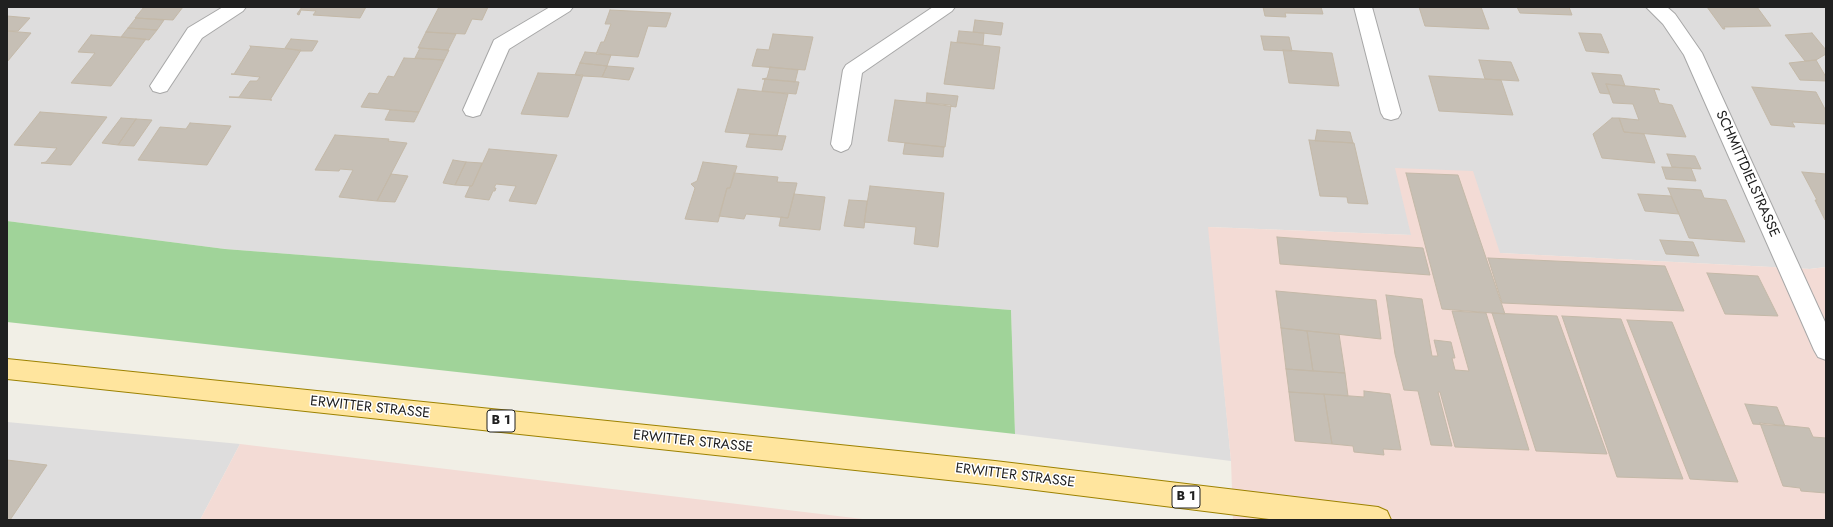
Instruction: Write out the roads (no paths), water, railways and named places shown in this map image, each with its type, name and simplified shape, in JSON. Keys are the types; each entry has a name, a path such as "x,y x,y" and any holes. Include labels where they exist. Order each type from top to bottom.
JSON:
{"main road":[{"name":"ERWITTER STRASSE","path":"7,369 994,473 1378,520"}],"street":[{"path":"160,86 195,32 237,7"},
{"path":"473,110 501,45 564,7"},
{"path":"841,144 853,70 946,7"},
{"path":"1363,7 1391,113"},
{"name":"SCHMITTDIELSTRASSE","path":"1655,7 1669,19 1693,53 1826,350"}]}
